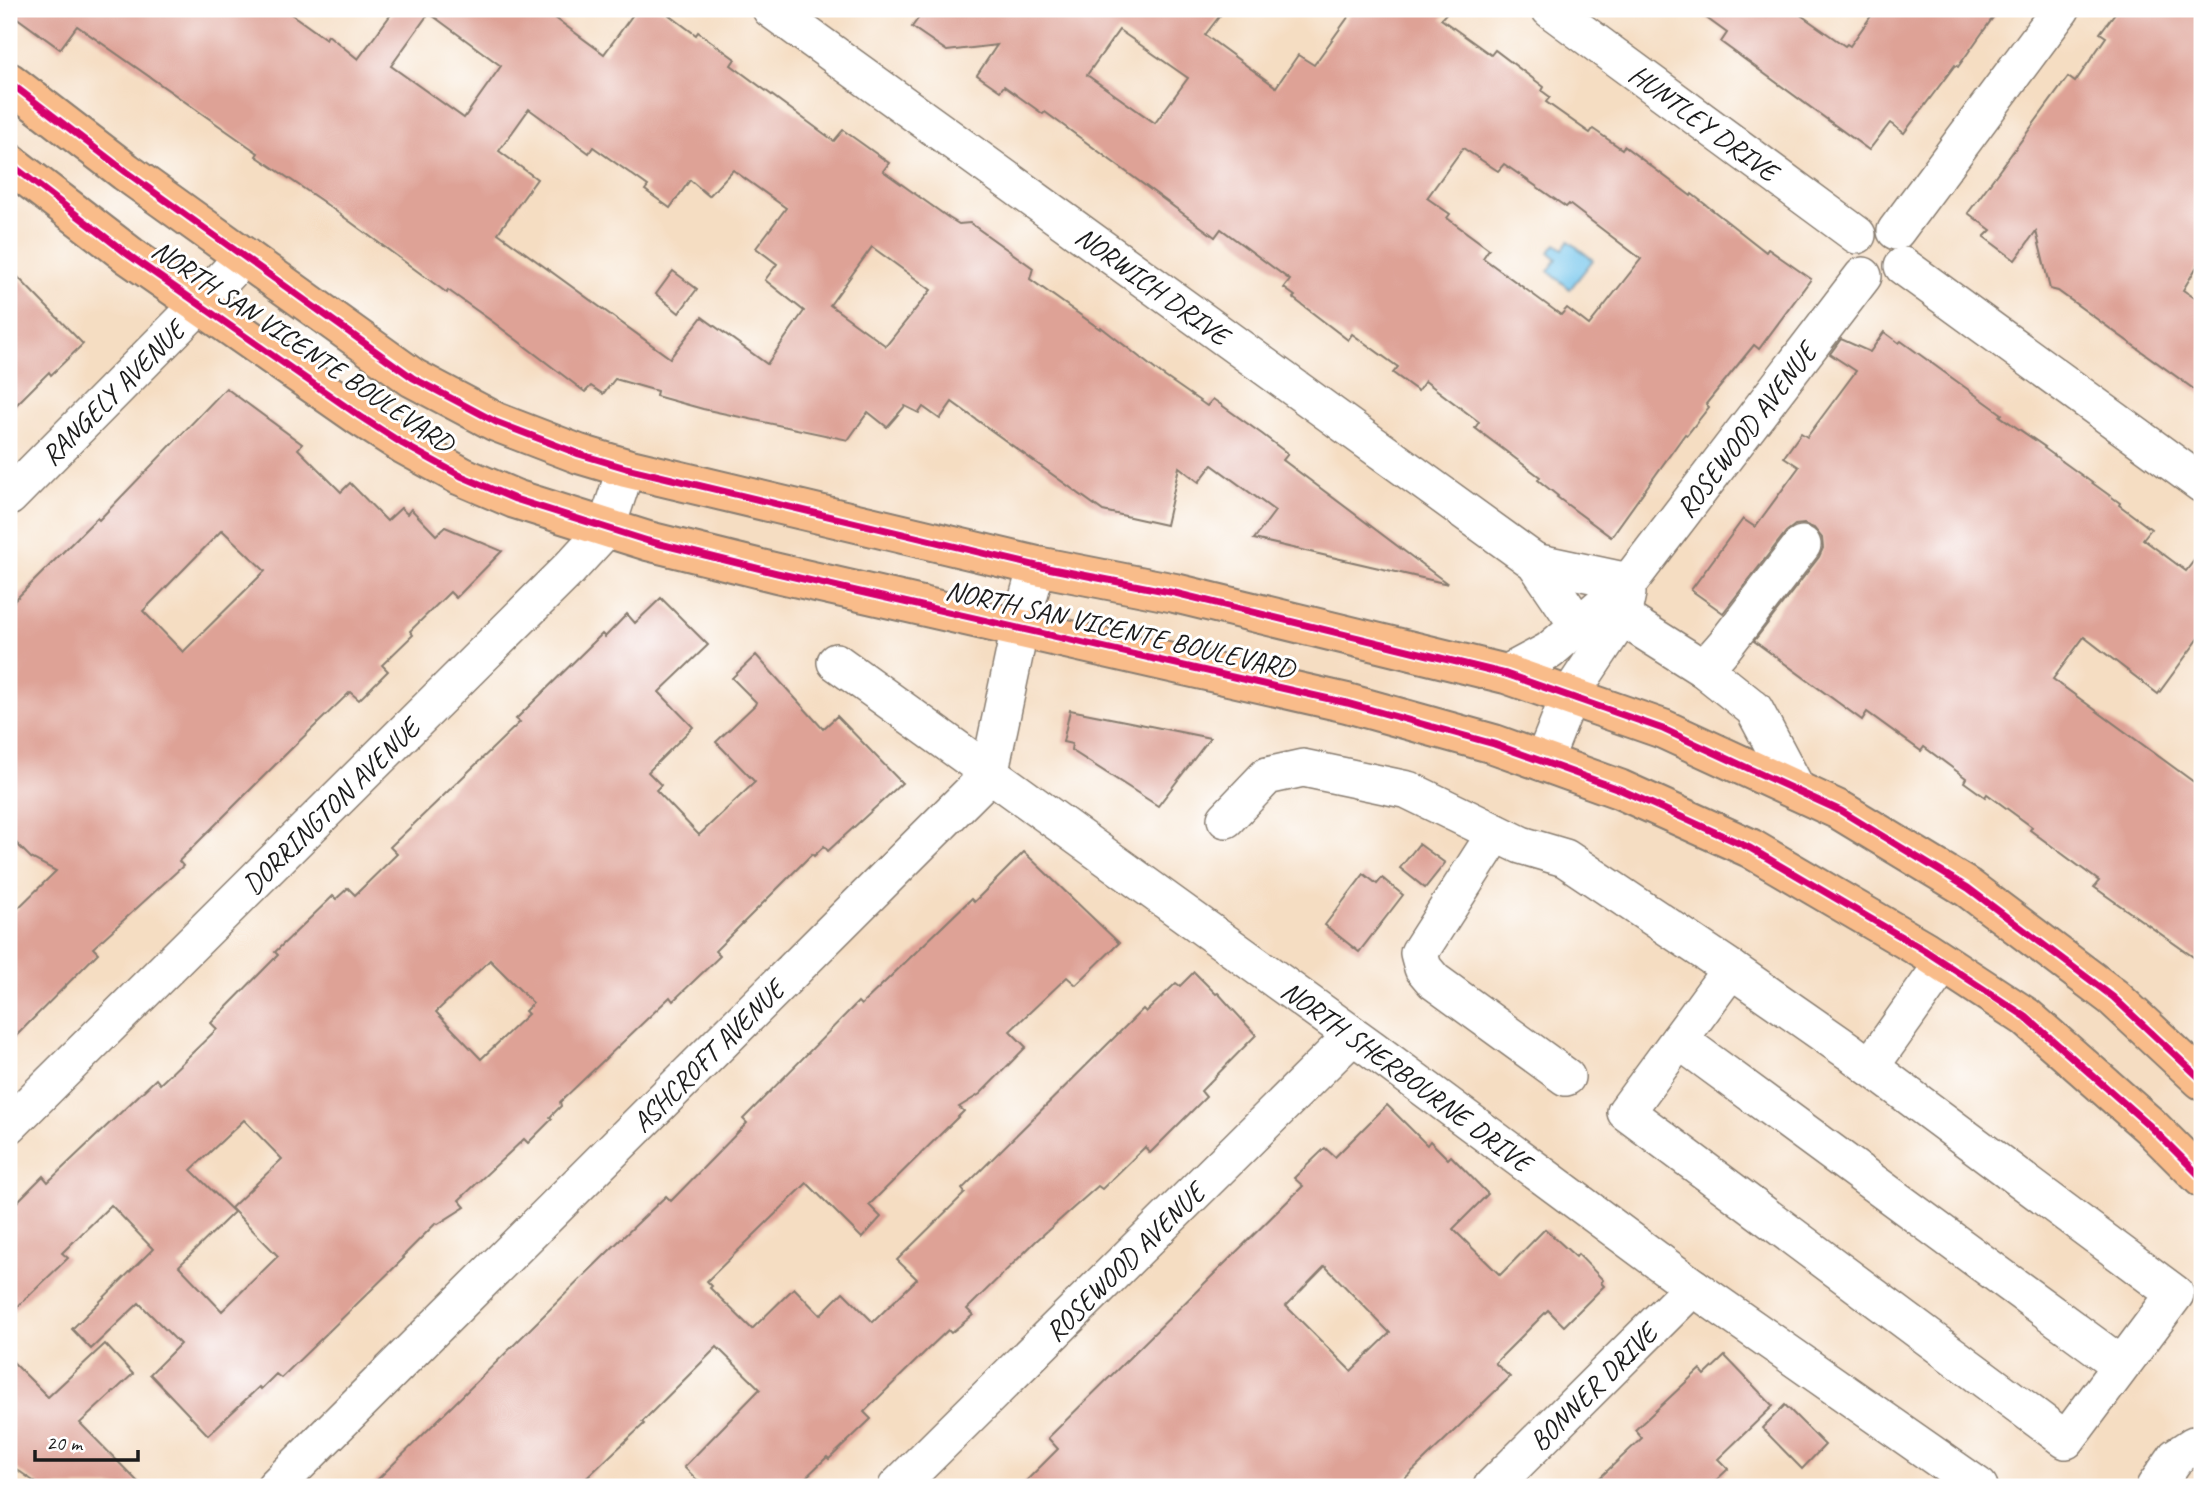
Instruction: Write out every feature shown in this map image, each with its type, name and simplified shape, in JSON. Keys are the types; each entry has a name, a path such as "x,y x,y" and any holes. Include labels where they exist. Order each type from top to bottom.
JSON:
{"main road":[{"name":"NORTH SAN VICENTE BOULEVARD","path":"9,82 127,172 433,390 496,422 579,454 626,468 1037,566 1175,593 1506,674 1663,729 1841,811 1968,888 2113,997 2202,1080"},
{"name":"NORTH SAN VICENTE BOULEVARD","path":"9,163 130,256 358,415 461,476 515,499 606,529 777,573 1347,703 1494,744 1619,789 1750,848 1934,957 2026,1017 2150,1126 2202,1178"}],"street":[{"name":"NORWICH DRIVE","path":"771,9 1535,562 1578,625"},
{"name":"HUNTLEY DRIVE","path":"1550,9 1857,235"},
{"path":"2061,9 1899,249 1889,278 1880,280 1863,276 1853,261 1851,252 1857,235 1873,226 1882,226 1899,249 2202,484"},
{"name":"RANGELY AVENUE","path":"9,497 244,256"},
{"name":"ROSEWOOD AVENUE","path":"1506,674 1549,651 1629,582 1863,276"},
{"name":"DORRINGTON AVENUE","path":"9,1125 550,588 606,529 626,468"},
{"path":"1704,669 1726,645 1802,545"},
{"name":"NORWICH DRIVE","path":"1535,562 1629,582"},
{"path":"989,775 1020,628 1037,566"},
{"name":"ROSEWOOD AVENUE","path":"1543,762 1570,695 1622,617 1629,582"},
{"path":"1622,617 1704,669 1754,709 1797,790"},
{"name":"NORTH SHERBOURNE DRIVE","path":"836,662 1693,1287 1979,1487"},
{"path":"1226,819 1267,776 1303,768 1408,790 1521,845 1565,858 1731,969 1860,1060 2175,1294 2066,1440 1626,1112 1731,969"},
{"name":"ASHCROFT AVENUE","path":"275,1487 989,775"},
{"path":"1496,833 1419,953 1423,968 1434,981 1566,1077"},
{"path":"1860,1060 1934,957"},
{"name":"ROSEWOOD AVENUE","path":"897,1487 1352,1036"},
{"path":"1679,1040 2120,1365"},
{"name":"BONNER DRIVE","path":"1492,1487 1693,1287"},
{"path":"2155,1487 2176,1457 2194,1445 2202,1451"}],"water":[{"path":"1569,241 1593,260 1570,289 1548,271 1557,259 1549,252 1556,244 1563,249"}],"building":[{"path":"9,9 284,9 326,39 328,35 358,59 395,9 543,9 604,54 637,9 661,9 735,59 731,65 834,141 843,130 889,163 883,171 949,218 959,224 970,223 1033,268 1030,279 1100,329 1101,327 1161,374 1207,406 1213,399 1262,434 1288,454 1283,460 1448,584 1254,539 1275,511 1212,465 1199,482 1179,467 1166,525 1103,511 952,402 940,419 923,407 919,413 905,406 887,427 868,412 848,440 703,409 656,396 657,391 615,379 603,394 591,386 585,392 493,322 448,290 447,293 256,156 258,153 77,26 60,49 9,12","holes":["429,13 501,66 464,118 391,66","529,109 589,153 593,147 648,186 645,190 670,208 690,180 709,196 733,170 786,208 756,248 777,264 765,280 804,311 767,364 702,317 670,358 498,233 537,179 499,151","872,247 931,290 886,346 830,305"]},
{"path":"925,9 1225,9 1205,35 1276,87 1298,55 1314,65 1354,9 1450,9 1441,19 1491,55 1495,50 1544,87 1542,91 1550,97 1546,102 1590,133 1593,129 1622,149 1624,146 1691,196 1692,194 1766,252 1768,249 1811,279 1759,349 1754,345 1706,404 1709,407 1687,435 1685,434 1611,537 1557,497 1538,480 1540,477 1475,428 1479,422 1425,381 1418,391 1393,373 1398,367 1352,334 1348,340 1293,298 1295,296 1284,288 1290,280 1221,229 1215,237 1045,112 1043,114 1004,86 1000,91 977,75 997,45 947,51 912,27","holes":["1119,30 1188,78 1155,123 1087,75","1463,148 1498,171 1504,164 1566,207 1569,204 1641,259 1589,325 1567,308 1561,315 1483,258 1489,249 1447,218 1450,214 1427,198"]},
{"path":"1694,9 1792,9 1845,46 1850,46 1876,9 1999,9 1958,67 1955,65 1904,133 1890,123 1869,150 1721,42 1727,33"},
{"path":"2118,9 2202,9 2202,258 2183,290 2202,303 2202,395 2058,291 2050,289 2036,231 2015,260 1984,237 1991,230 1968,213 2068,77 2075,82 2106,37 2100,33"},
{"path":"9,268 83,344 51,375 49,372 9,412"},
{"path":"673,271 697,289 679,313 656,294"},
{"path":"1884,332 1899,343 1901,341 2002,414 2000,416 2120,503 2119,505 2151,529 2143,539 2186,571 2202,550 2202,634 2158,694 2084,637 2053,679 2202,788 2202,963 2094,887 2099,881 1987,794 1985,797 1964,782 1966,778 1924,747 1921,751 1867,712 1862,720 1754,641 1819,557 1823,548 1822,538 1814,528 1804,524 1795,525 1786,532 1723,613 1691,590 1743,519 1755,527 1799,467 1784,457 1801,433 1807,437 1856,371 1830,354 1841,339 1870,352"},
{"path":"226,388 302,444 298,449 341,492 350,483 387,521 401,508 407,514 411,509 436,535 445,527 502,551 456,598 450,592 410,631 413,635 382,665 388,671 359,700 350,692 289,751 179,861 183,866 93,948 98,953 9,1043 9,917 56,871 31,858 9,836 9,606 97,518 99,520","holes":["222,530 265,571 183,652 143,611"]},
{"path":"661,598 708,645 659,692 693,727 648,772 661,785 656,790 699,835 755,782 716,742 755,705 756,702 732,678 756,655 823,729 837,716 902,783 828,851 824,846 814,856 812,854 715,951 720,956 673,1001 670,997 560,1102 561,1106 550,1117 552,1119 528,1143 524,1139 459,1200 465,1207 436,1223 402,1257 404,1258 281,1378 276,1374 261,1389 259,1387 208,1435 150,1374 180,1344 139,1303 91,1349 72,1329 153,1249 111,1205 62,1253 68,1258 9,1315 9,1210 43,1176 48,1182 156,1079 160,1084 217,1029 211,1023 278,955 275,952 333,896 336,899 348,888 355,895 397,854 390,847 520,722 516,719 602,634 605,637 627,614 635,623","holes":["490,960 533,1003 525,1011 528,1014 481,1059 436,1012","244,1120 282,1159 231,1208 278,1256 222,1311 179,1266 234,1212 191,1170"]},
{"path":"1070,710 1210,738 1158,806 1071,750 1072,744 1063,742"},
{"path":"1419,844 1445,863 1425,888 1400,868"},
{"path":"1024,852 1119,943 1076,985 1067,977 1010,1031 1026,1047 980,1094 959,1107 964,1111 869,1205 881,1217 862,1238 807,1183 707,1281 712,1286 710,1288 752,1329 794,1288 820,1315 843,1292 873,1322 917,1279 897,1260 965,1193 962,1189 1143,1009 1146,1012 1176,983 1180,986 1194,972 1218,993 1256,1035 1201,1091 1206,1097 1150,1153 1145,1147 1102,1189 1098,1186 1036,1241 967,1309 973,1315 951,1333 948,1330 928,1349 864,1412 871,1419 796,1487 704,1487 684,1467 760,1389 717,1347 642,1422 644,1424 577,1487 370,1487 666,1196 671,1201 747,1123 743,1119 858,1002 861,1005 971,899 974,902"},
{"path":"1364,874 1377,884 1382,878 1403,895 1359,952 1325,925"},
{"path":"1387,1105 1427,1145 1430,1141 1448,1159 1451,1156 1488,1194 1453,1229 1500,1275 1545,1229 1576,1257 1578,1254 1603,1280 1601,1283 1604,1286 1564,1326 1548,1310 1495,1363 1510,1377 1396,1487 1020,1487 1058,1449 1048,1438 1303,1186 1294,1178 1325,1148 1335,1157","holes":["1325,1266 1390,1333 1351,1371 1286,1306"]},
{"path":"105,1344 133,1374 80,1423 143,1487 42,1487 9,1464 9,1358 48,1397"},
{"path":"1725,1356 1773,1406 1718,1459 1728,1469 1709,1487 1590,1487 1642,1438 1635,1430 1700,1369 1705,1375"},
{"path":"1785,1405 1825,1445 1802,1469 1762,1428"}],"cycle path":[{"path":"9,82 126,172 413,378 496,422 579,454 626,468 1037,566 1175,593 1506,674 1663,729 1841,811 1968,888 2113,997 2202,1080"},
{"path":"9,163 130,256 358,415 461,476 515,499 648,541 1347,703 1494,744 1619,789 1750,848 1924,950 2026,1017 2150,1126 2202,1178"}]}
